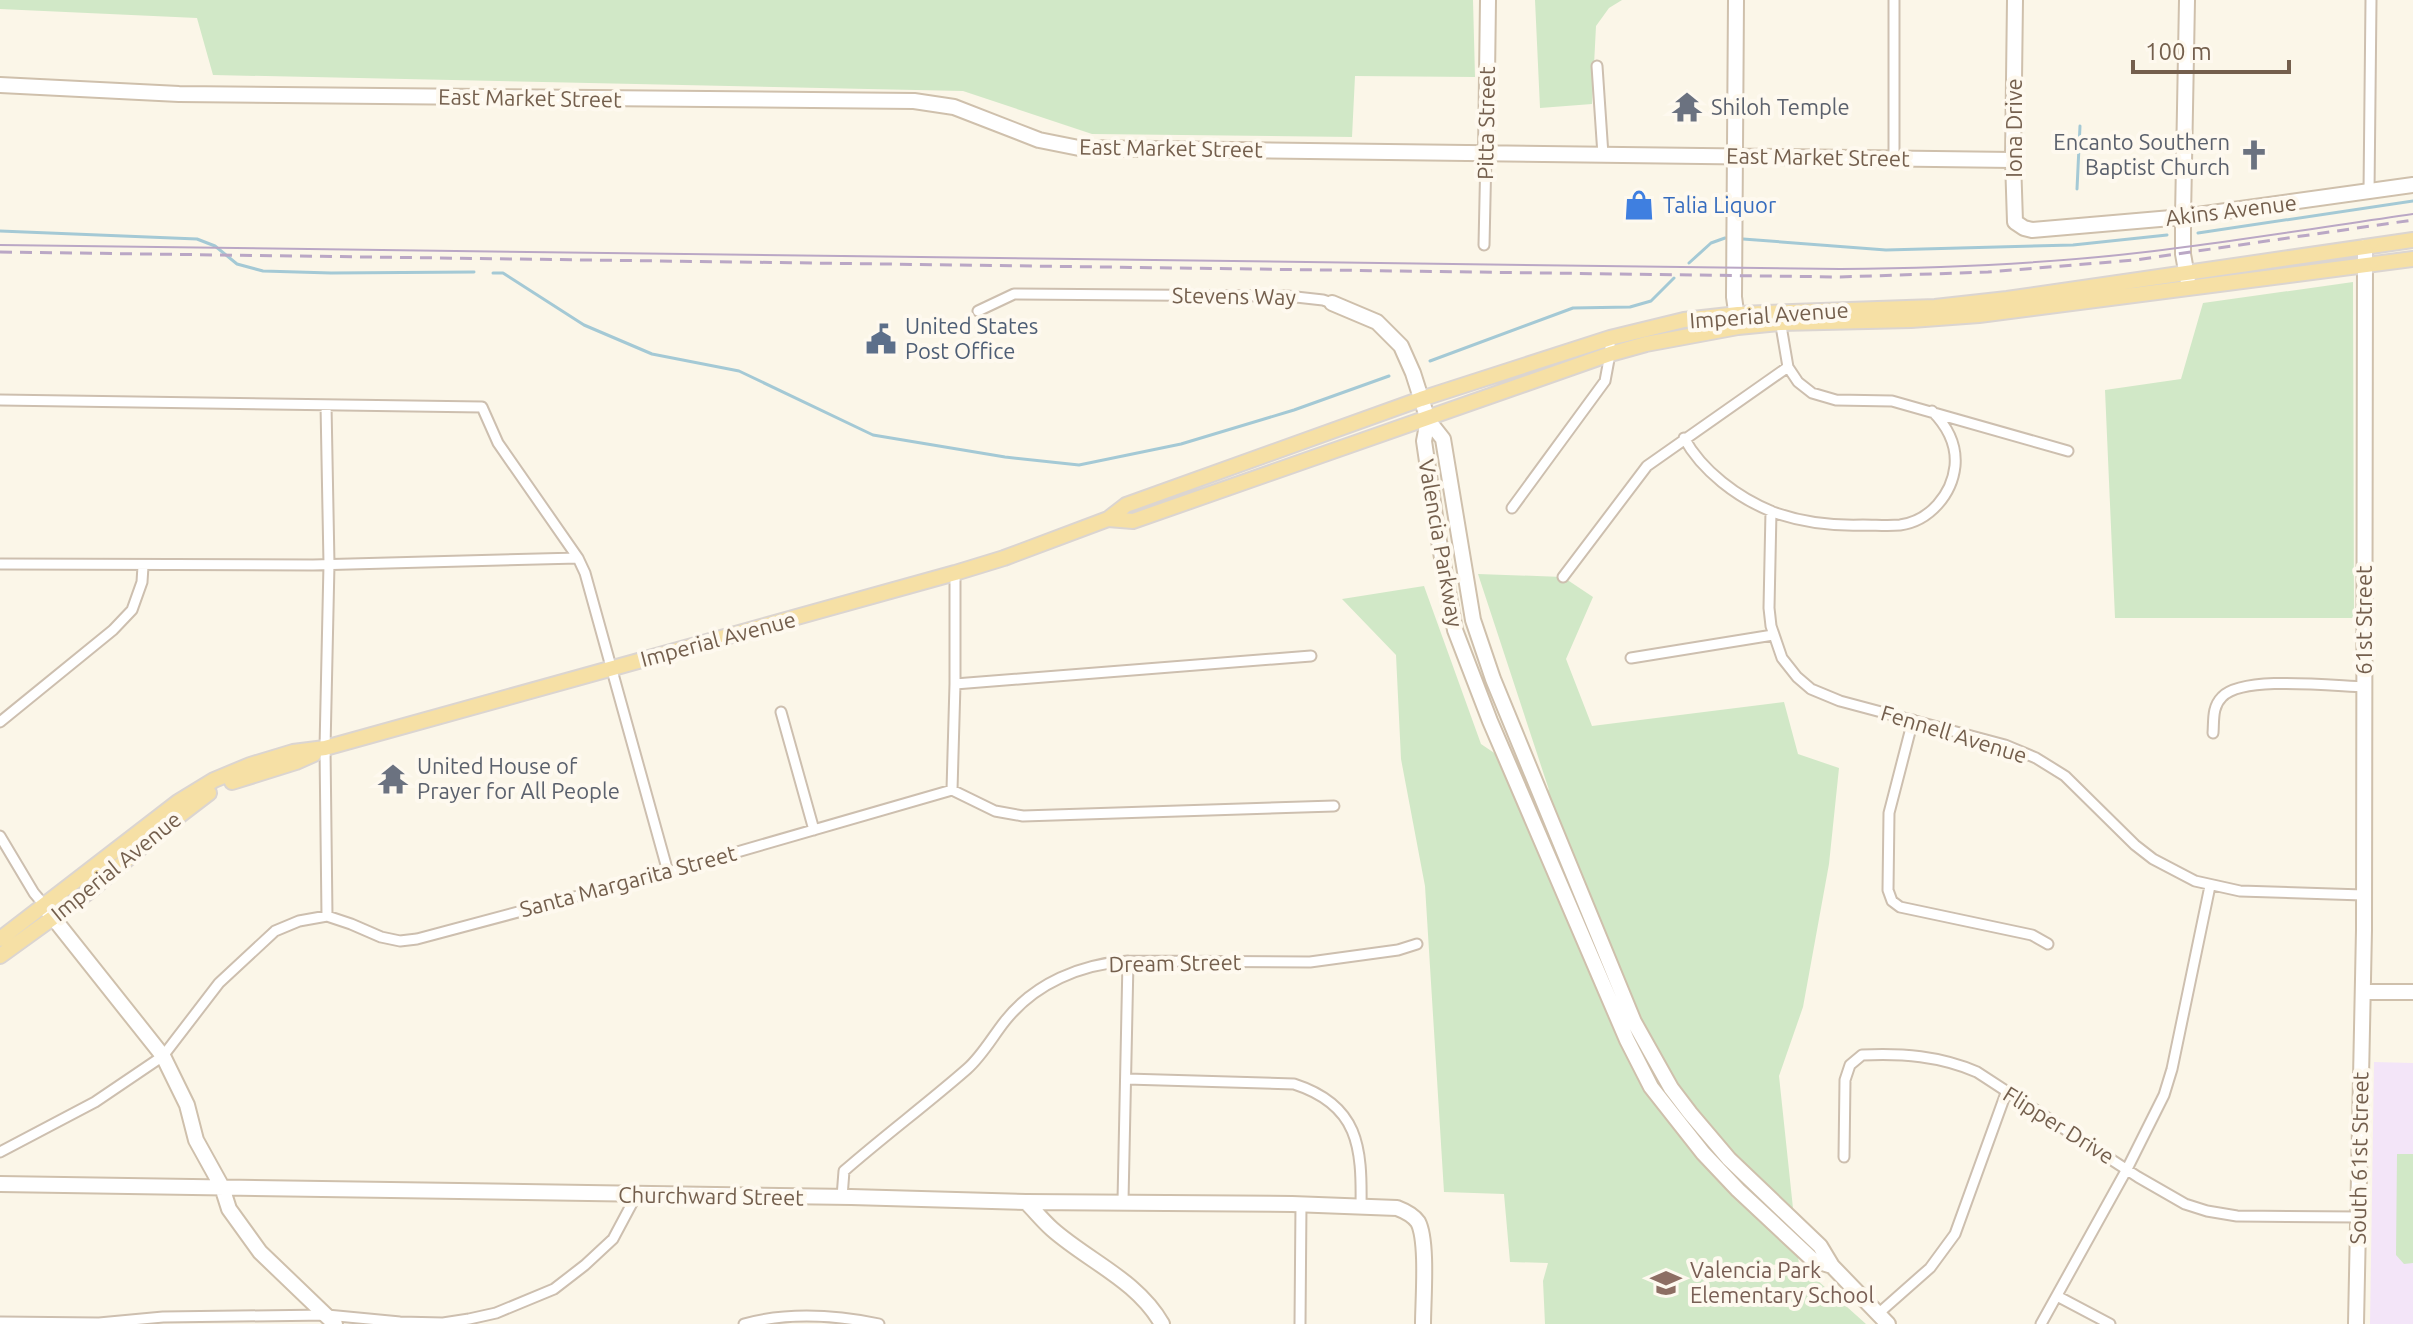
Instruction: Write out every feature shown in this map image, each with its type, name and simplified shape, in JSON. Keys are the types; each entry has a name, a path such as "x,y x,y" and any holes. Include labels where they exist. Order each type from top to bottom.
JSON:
{"main road":[{"name":"Imperial Avenue","path":"2187,280 2413,240"},
{"name":"Imperial Avenue","path":"1108,519 1133,521 1428,420 1610,346 1684,320 1780,318 1935,307 2413,259"},
{"name":"Imperial Avenue","path":"0,956 178,802 214,780 250,765 293,752 325,748 1004,558 1108,519 1126,505 1421,399 1610,346"},
{"name":"Imperial Avenue","path":"0,939 49,912"}],"street":[{"name":"Pitta Street","path":"1484,245 1488,0"},
{"path":"1736,0 1734,286 1738,320"},
{"path":"1894,0 1894,158"},
{"name":"Iona Drive","path":"2015,0 2015,222 2032,230 2047,228"},
{"path":"2187,0 2183,217 2187,280"},
{"path":"2369,192 2371,0"},
{"path":"1597,66 1603,155"},
{"name":"East Market Street","path":"0,85 179,94 914,101 954,107 1039,140 1079,148 2013,160"},
{"name":"Akins Avenue","path":"2047,228 2183,217 2413,185"},
{"name":"61st Street","path":"2363,992 2365,247"},
{"name":"Stevens Way","path":"978,311 1014,294 1287,296 1323,300 1377,322 1401,346 1428,420"},
{"path":"1780,318 1788,367 1798,382 1820,396 1836,400 1892,401 2068,451"},
{"path":"1512,508 1605,381 1610,346"},
{"path":"1563,577 1647,466 1788,367"},
{"path":"0,400 482,407 498,443 578,558 585,573 668,872"},
{"path":"0,1152 95,1102 163,1056 219,983 275,931 299,921 327,916 325,748 329,564 326,405"},
{"path":"1684,438 1697,458 1716,477 1771,511 1809,523 1901,525 1926,515 1946,495 1953,478 1955,459 1949,433 1932,411"},
{"name":"Valencia Parkway","path":"1428,420 1424,441 1455,630 1490,721 1627,1040 1651,1087 1703,1153 1813,1260 1832,1266 1883,1318"},
{"path":"1631,658 1773,635 1769,608 1771,511"},
{"path":"0,564 143,566 578,558"},
{"path":"0,722 113,630 132,610 142,582 143,566"},
{"path":"955,573 952,790 995,811 1023,816 1334,806"},
{"name":"Fennell Avenue","path":"1773,635 1782,658 1797,677 1829,698 2005,745 2036,758 2065,776 2135,845 2180,875 2210,886 2240,891 2363,895"},
{"path":"955,684 1311,656"},
{"path":"2213,733 2218,702 2228,692 2240,687 2267,684 2364,687"},
{"path":"781,712 814,830"},
{"path":"1913,720 1889,813 1888,890 1892,901 1900,907 2032,935 2048,944"},
{"name":"Santa Margarita Street","path":"327,916 381,937 400,941 417,939 668,872 952,790"},
{"path":"0,836 34,893 163,1056 187,1105 196,1140 222,1187 229,1209 260,1252 331,1320"},
{"path":"2041,1324 2127,1169 2164,1095 2210,886"},
{"name":"Dream Street","path":"842,1197 844,1171 971,1066 1008,1017 1026,1000 1074,971 1101,963 1128,961 1310,962 1398,950 1417,944"},
{"path":"1123,1201 1128,961"},
{"path":"2363,992 2413,992"},
{"name":"South 61st Street","path":"2356,1324 2363,992"},
{"name":"Flipper Drive","path":"1844,1157 1845,1080 1850,1065 1862,1055 1932,1057 1977,1072 2185,1204 2237,1216 2358,1217"},
{"path":"1127,1079 1294,1084 1315,1092 1341,1113 1357,1142 1362,1164 1361,1207"},
{"path":"1883,1318 1930,1268 1955,1234 2006,1093"},
{"name":"Churchward Street","path":"0,1184 1397,1208 1417,1221 1423,1239 1423,1324"},
{"path":"0,1322 99,1323 163,1317 443,1323 496,1313 554,1289 585,1265 613,1239 637,1194"},
{"path":"1026,1202 1052,1230 1133,1289 1162,1324"},
{"path":"1300,1324 1301,1204"},
{"path":"2057,1296 2110,1324"},
{"path":"744,1324 817,1316 879,1324"}],"shaded area":[{"path":"2374,1062 2413,1063 2413,1324 2370,1324"}],"green space":[{"path":"0,0 1473,0 1475,77 1355,76 1352,137 1092,134 963,91 213,75 197,18 0,9"},
{"path":"1535,0 1622,0 1609,8 1596,26 1592,104 1540,108"},
{"path":"2353,282 2354,618 2115,618 2105,390 2181,379 2203,303"},
{"path":"1478,574 1563,577 1593,597 1566,659 1592,726 1784,702 1798,754 1839,768 1829,864 1803,1007 1779,1076 1799,1265 1691,1264 1807,1271 1866,1324 1545,1324 1543,1281 1548,1263 1510,1262 1504,1194 1444,1192 1425,886 1401,759 1396,655 1342,599 1424,586 1481,744 1549,790"},
{"path":"2397,1154 2413,1154 2413,1263 2404,1264 2396,1255"}],"waterway":[{"path":"2077,189 2080,126"},
{"path":"2198,233 2413,201"},
{"path":"0,231 197,239 215,246 237,264 263,271 474,272"},
{"path":"1743,239 1886,250 2073,245 2167,235"},
{"path":"1689,263 1711,243 1725,238"},
{"path":"493,273 503,273 584,325 652,354 739,371 873,435 1005,457 1079,465 1181,444 1294,410 1389,376"},
{"path":"1430,361 1573,308 1630,307 1651,301 1674,278"}],"tram line":[{"path":"0,245 1840,269 1970,266 2099,257 2413,214"}],"railway":[{"path":"0,252 1840,277 1988,272 2135,260 2413,220"}],"place":[{"name":"Shiloh Temple","path":"1687,107"},
{"name":"Encanto Southern Baptist Church","path":"2254,155"},
{"name":"Talia Liquor","path":"1639,205"},
{"name":"United States Post Office","path":"881,339"},
{"name":"United House of Prayer for All People","path":"393,779"},
{"name":"Valencia Park Elementary School","path":"1666,1283"}]}
